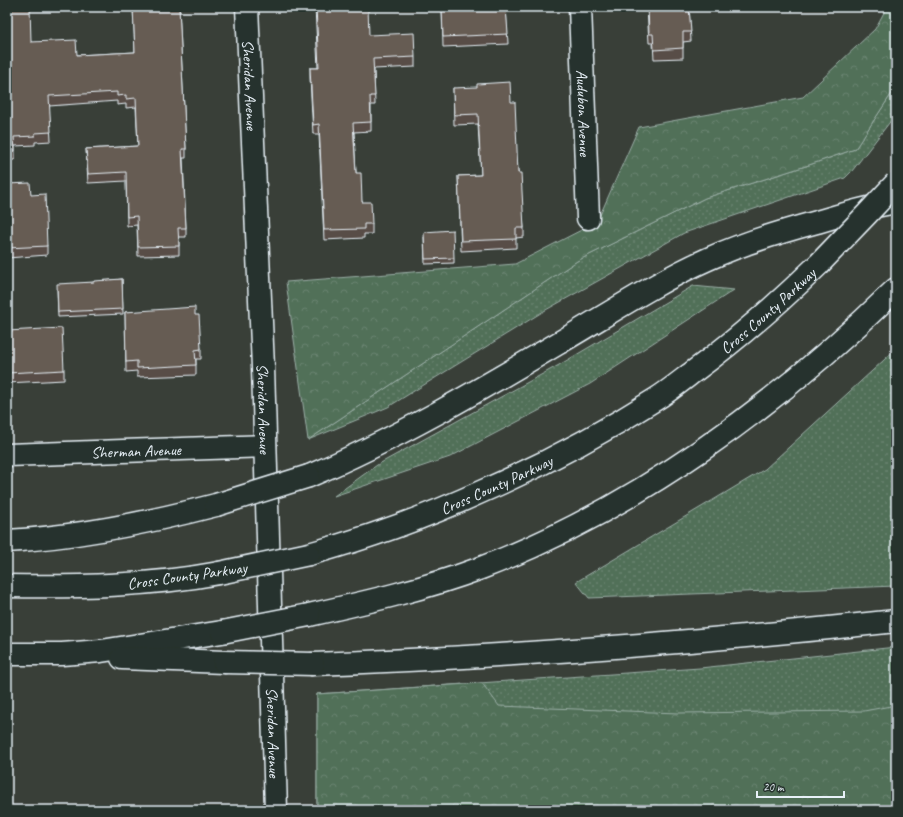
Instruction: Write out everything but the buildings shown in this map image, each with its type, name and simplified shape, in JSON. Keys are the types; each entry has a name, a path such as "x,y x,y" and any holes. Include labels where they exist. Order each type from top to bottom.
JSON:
{"main road":[{"name":"Sheridan Avenue","path":"247,7 263,367 276,810"},
{"name":"Audubon Avenue","path":"580,7 588,218"},
{"name":"Cross County Parkway","path":"7,586 102,585 173,580 219,573 310,554 368,538 467,499 562,454 658,398 745,332 775,306 819,264 896,183"},
{"path":"7,541 72,535 112,529 160,519 216,505 309,476 367,450 449,407 665,281 707,259 778,232 896,202"},
{"path":"41,655 107,650 222,632 309,615 390,596 457,577 505,558 586,520 654,481 700,451 745,420 787,387 860,324 896,289"},
{"name":"Sherman Avenue","path":"7,455 265,446"},
{"path":"7,654 313,664 664,644 896,621"}],"green space":[{"path":"887,7 896,7 896,87 855,149 705,198 577,261 308,440 286,282 515,264 597,222 639,127 803,97 875,29"},
{"path":"896,87 896,114 845,178 684,233 544,311 388,407 308,440 577,261 705,198 855,149"},
{"path":"693,286 734,290 590,384 450,457 334,496 377,465 559,365"},
{"path":"896,349 896,586 589,598 576,582 765,469"},
{"path":"896,647 896,810 317,810 317,694 700,668"},
{"path":"482,683 499,706 678,713 864,711 896,705 896,810 317,810 317,694"}]}
